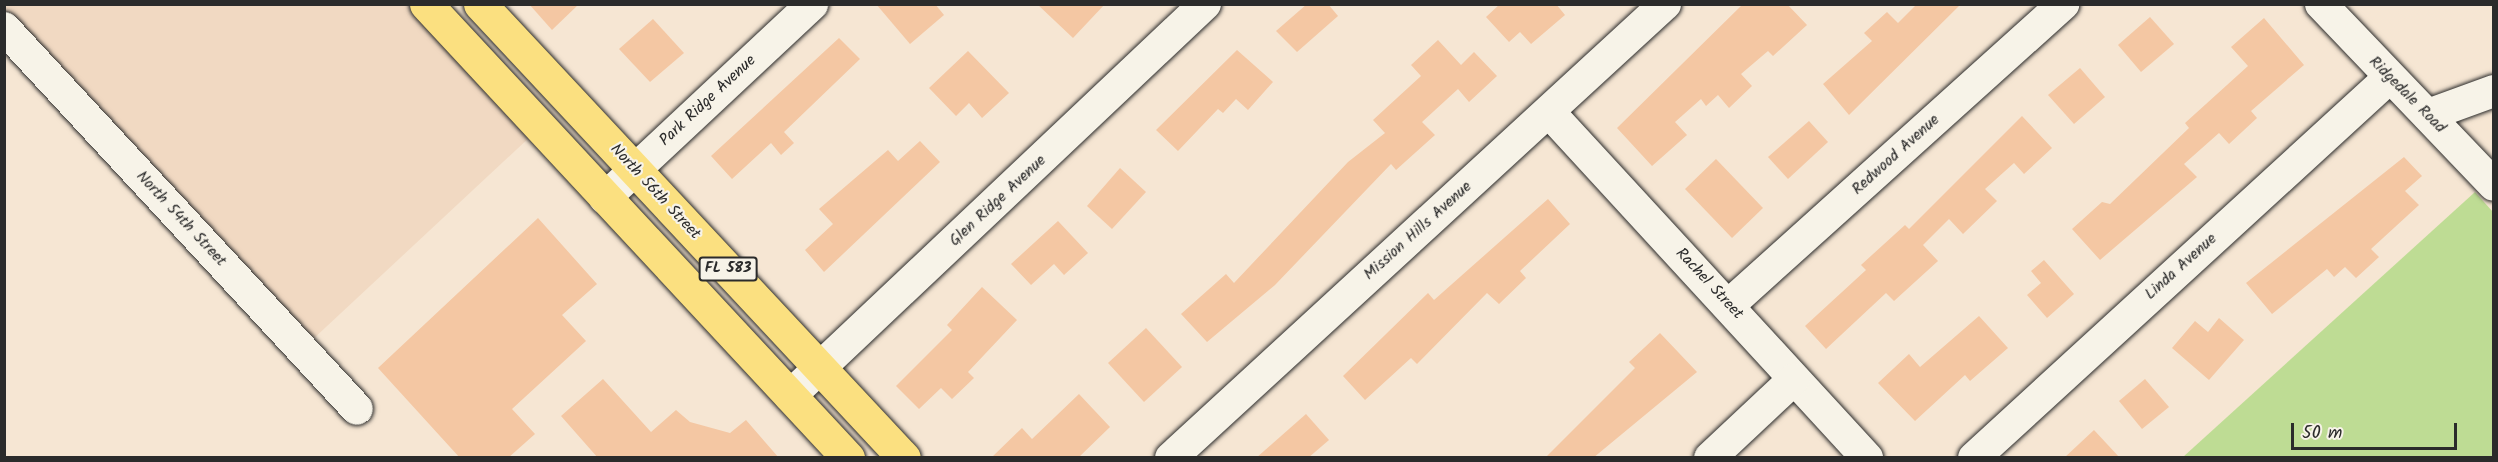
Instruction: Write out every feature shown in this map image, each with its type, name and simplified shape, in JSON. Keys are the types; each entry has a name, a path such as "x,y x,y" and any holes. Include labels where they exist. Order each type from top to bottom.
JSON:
{"main road":[{"name":"North 56th Street","path":"480,4 904,458"},
{"name":"FL 583","path":"433,7 605,198 848,458"}],"street":[{"name":"Park Ridge Avenue","path":"605,198 812,4"},
{"name":"Glen Ridge Avenue","path":"790,396 1205,4"},
{"name":"Mission Hills Avenue","path":"1171,458 1665,4"},
{"name":"Redwood Avenue","path":"1729,305 2063,4"},
{"name":"Ridgedale Road","path":"2321,4 2493,185"},
{"name":"North 54th Street","path":"4,28 357,409"},
{"name":"Linda Avenue","path":"1974,458 2389,78"},
{"path":"2428,115 2493,92"},
{"name":"Rachel Street","path":"1549,112 1729,305 1867,458"},
{"path":"1710,458 1794,379"}],"shaded area":[{"path":"5,4 410,5 531,136 311,341 5,11"}],"green space":[{"path":"2475,192 2493,212 2493,457 2183,457"}],"building":[{"path":"529,4 579,4 552,30"},
{"path":"876,4 935,4 944,15 910,44"},
{"path":"1037,4 1105,4 1073,38"},
{"path":"1307,4 1328,4 1338,16 1297,52 1276,31"},
{"path":"1500,4 1556,4 1565,15 1531,44 1520,32 1509,42 1486,17"},
{"path":"1743,4 1787,4 1807,25 1773,56 1768,51 1741,74 1752,86 1729,108 1718,95 1706,106 1701,99 1675,122 1687,135 1652,166 1617,128"},
{"path":"1917,4 1961,4 1849,115 1823,84 1872,41 1864,33 1887,12 1898,23"},
{"path":"2150,17 2174,44 2141,72 2118,45"},
{"path":"2264,18 2304,65 2251,111 2257,118 2229,144 2219,133 2184,164 2197,177 2100,260 2072,229 2102,202 2110,204 2189,128 2185,123 2248,66 2231,47"},
{"path":"653,19 684,53 650,82 619,49"},
{"path":"839,38 860,59 784,132 794,143 781,155 771,143 732,179 711,156"},
{"path":"1438,40 1461,65 1474,52 1497,76 1469,102 1458,89 1422,122 1435,135 1396,170 1391,164 1275,285 1207,342 1181,314 1226,274 1234,283 1348,162 1385,133 1373,120 1421,76 1411,65"},
{"path":"1237,50 1273,82 1248,110 1236,99 1223,113 1218,109 1178,151 1156,130"},
{"path":"968,51 1009,93 982,118 969,103 956,116 929,88"},
{"path":"2080,68 2105,97 2074,124 2048,95"},
{"path":"2022,116 2052,148 2024,174 2014,163 1985,189 1997,201 1963,234 1949,219 1923,245 1938,261 1894,301 1886,293 1826,349 1805,326 1866,270 1861,265 1905,225 1909,229"},
{"path":"1809,121 1828,142 1788,179 1768,157"},
{"path":"920,141 940,162 824,272 805,250 833,224 819,209 888,150 898,161"},
{"path":"2404,157 2422,176 2405,191 2419,205 2371,249 2379,257 2356,278 2345,267 2334,277 2327,269 2272,314 2246,283"},
{"path":"1716,159 1763,208 1732,238 1685,189"},
{"path":"1120,168 1146,192 1112,229 1087,206"},
{"path":"1548,199 1570,224 1520,271 1526,278 1499,304 1487,293 1417,364 1411,358 1365,400 1343,376 1428,293 1434,300"},
{"path":"538,218 597,284 562,315 586,341 512,409 535,434 508,458 460,458 378,368"},
{"path":"1058,221 1088,253 1064,275 1054,264 1031,285 1011,264"},
{"path":"2044,260 2074,294 2047,318 2027,295 2041,283 2031,271"},
{"path":"982,287 1017,320 968,372 974,378 952,399 941,388 919,409 896,386 952,330 947,325"},
{"path":"1979,316 2008,348 1970,381 1965,375 1915,421 1878,383 1909,354 1920,367"},
{"path":"2219,318 2244,340 2209,380 2172,348 2195,321 2208,332"},
{"path":"1146,328 1182,367 1144,402 1108,363"},
{"path":"1660,333 1697,372 1593,458 1545,458 1635,368 1629,362"},
{"path":"603,379 651,432 676,410 690,422 730,433 746,420 779,458 598,458 561,416"},
{"path":"2145,379 2169,407 2142,429 2119,401"},
{"path":"1079,394 1110,427 1078,458 991,458 1022,428 1032,439"},
{"path":"1306,414 1329,440 1308,458 1256,458"},
{"path":"2094,430 2120,458 2064,458"}]}
